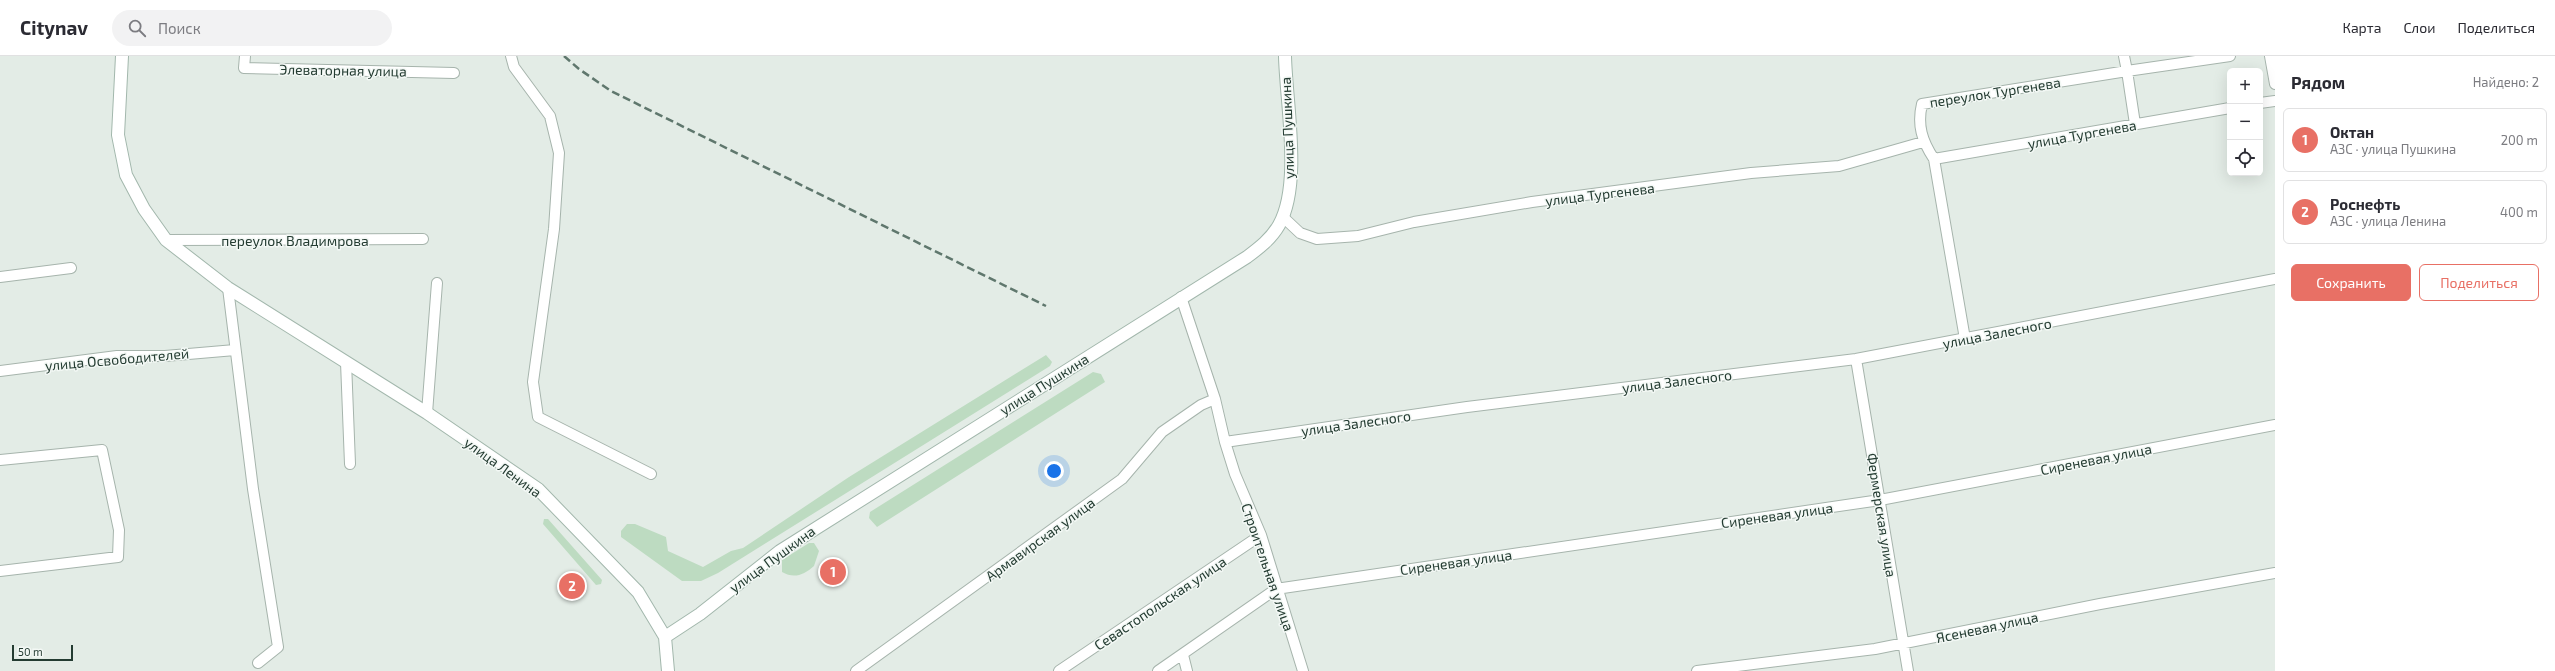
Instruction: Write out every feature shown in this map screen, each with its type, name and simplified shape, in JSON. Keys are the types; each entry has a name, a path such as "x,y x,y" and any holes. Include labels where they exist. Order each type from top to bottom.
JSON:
{"main road":[{"name":"улица Ленина","path":"122,56 118,135 126,175 144,209 166,240 228,288 427,413 538,489 638,592 665,637"},
{"name":"улица Пушкина","path":"665,637 700,614 780,551 1181,297 1247,257 1263,245 1283,217 1289,197 1291,171 1285,56"},
{"path":"665,637 668,671"}],"street":[{"name":"Элеваторная улица","path":"244,56 244,68 454,73"},
{"path":"511,56 514,67 550,116 559,153 554,229 533,382 538,417 651,474"},
{"path":"2124,56 2136,124"},
{"name":"переулок Тургенева","path":"1934,159 1923,142 1919,118 1922,104 2230,56"},
{"path":"2270,56 2275,84"},
{"path":"2263,103 2275,101"},
{"name":"улица Тургенева","path":"1934,159 2227,109"},
{"name":"улица Тургенева","path":"1283,217 1300,233 1317,239 1358,236 1414,222 1532,202 1751,173 1839,166 1923,142"},
{"path":"1934,159 1965,340"},
{"name":"переулок Владимрова","path":"166,240 423,239"},
{"path":"0,277 70,268"},
{"name":"улица Залесного","path":"1225,442 1467,407 1856,359 1965,340 2275,279"},
{"path":"427,413 437,283"},
{"path":"228,288 252,488 278,647 258,663"},
{"path":"1181,297 1215,399 1225,442"},
{"name":"улица Освободителей","path":"0,371 117,356 165,356 235,350"},
{"name":"Фермерская улица","path":"1856,359 1880,500 1902,644 1908,671"},
{"path":"346,362 350,464"},
{"name":"Армавирская улица","path":"856,671 1122,479 1162,432 1201,405 1215,399"},
{"name":"Сиреневая улица","path":"1276,589 1880,500 2275,425"},
{"name":"Строительная улица","path":"1225,442 1235,474 1261,535 1276,589 1303,671"},
{"path":"0,460 102,450 119,530 118,557 0,571"},
{"name":"Севастопольская улица","path":"1059,671 1261,535"},
{"name":"Ясеневая улица","path":"1697,671 1902,644 2100,604 2275,573"},
{"path":"1158,671 1276,589"},
{"path":"1183,655 1187,671"}],"green space":[{"path":"1046,355 1052,362 1050,366 718,573 701,581 682,581 621,537 621,531 627,524 635,524 666,537 668,551 703,567 731,551 743,548 849,477"},
{"path":"1093,372 1101,374 1105,382 877,527 869,518 870,512"},
{"path":"544,519 548,519 602,580 601,584 596,585 543,524"},
{"path":"809,543 814,543 819,551 814,566 803,574 795,576 782,572 782,560"}],"railway":[{"path":"564,56 579,69 611,91 1046,306"}],"place":[{"name":"Октан","path":"833,572"},
{"name":"Роснефть","path":"572,586"}]}
